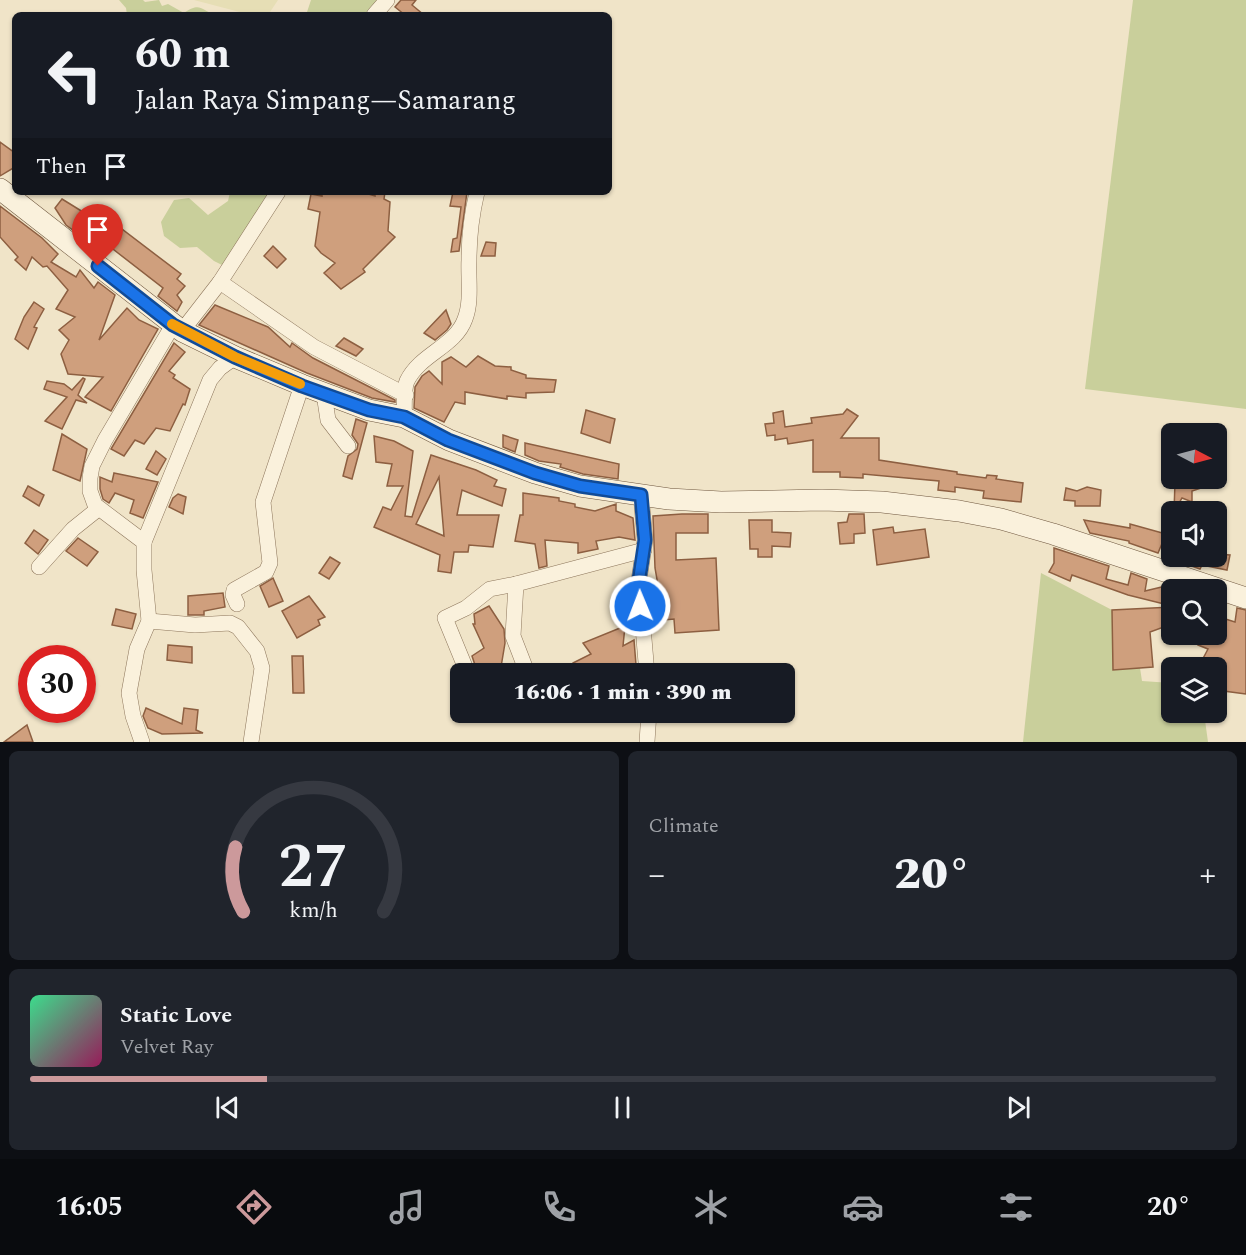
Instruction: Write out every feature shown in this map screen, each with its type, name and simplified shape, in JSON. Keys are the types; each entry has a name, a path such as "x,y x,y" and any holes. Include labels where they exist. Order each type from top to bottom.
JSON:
{"main road":[{"path":"0,189 177,328 235,357 302,386 369,410 404,417 448,440 535,473 580,486 641,495 721,502 822,500 933,506 1001,519 1246,598"}],"street":[{"path":"377,12 387,0"},
{"path":"144,542 98,509 92,500 90,491 92,466 177,328 220,282 276,195"},
{"path":"404,417 405,387 412,374 429,355 446,345 459,332 467,316 468,259 477,195"},
{"path":"220,282 314,347 406,394"},
{"path":"142,742 130,704 130,684 137,649 148,621 144,542 210,380 220,368 235,357"},
{"path":"237,604 233,596 234,590 266,572 270,563 264,510 265,494 302,386"},
{"path":"324,393 328,420 348,446"},
{"path":"641,495 645,550 639,580 646,663"},
{"path":"39,567 73,529 98,509"},
{"path":"463,663 445,618 466,608 490,589 516,585 645,550"},
{"path":"516,585 513,636 523,663"},
{"path":"148,621 195,625 230,623 238,627 257,651 262,668 251,742"},
{"path":"647,742 648,723"}],"lane":[{"path":"1165,571 1166,567"}],"shaded area":[{"path":"194,0 278,0 270,12 240,12"}],"green space":[{"path":"119,0 143,0 145,2 159,0 162,6 168,4 182,12 127,12"},
{"path":"311,0 381,0 371,12 307,12"},
{"path":"1133,0 1246,0 1246,409 1085,389"},
{"path":"197,7 209,12 186,12"},
{"path":"229,195 271,195 226,267 214,261 197,247 180,248 164,236 161,222 174,200 189,198 208,215 228,201"},
{"path":"1041,573 1112,610 1113,670 1140,668 1142,681 1161,682 1161,723 1205,723 1208,742 1023,742"}],"building":[{"path":"401,0 416,0 412,5 420,12 401,12 395,7"},
{"path":"0,142 12,151 12,169 0,176"},
{"path":"311,195 385,195 384,199 390,202 388,231 395,237 363,269 365,272 341,289 324,273 335,263 315,246 320,212 308,209"},
{"path":"452,195 467,195 459,251 451,252 453,239 457,238 461,207 450,206"},
{"path":"62,199 83,212 86,210 110,220 181,274 177,279 185,286 177,295 182,302 177,311 158,296 163,288 109,246 91,228 81,236 66,225 55,208"},
{"path":"0,206 42,238 58,254 51,262 76,277 80,270 94,288 98,282 115,295 99,340 127,308 139,320 158,329 111,411 85,397 103,377 68,374 61,354 69,340 59,330 75,317 56,309 68,290 47,266 43,267 32,257 26,270 15,260 18,257 0,237"},
{"path":"486,242 496,243 495,256 481,256"},
{"path":"273,246 286,259 277,268 264,256"},
{"path":"34,302 44,309 34,327 37,328 28,349 15,339 24,317"},
{"path":"215,305 268,327 290,347 292,343 313,358 395,402 372,398 307,373 199,325"},
{"path":"446,310 451,324 435,340 424,333"},
{"path":"344,338 363,349 356,356 336,346"},
{"path":"174,343 185,352 169,371 175,375 173,378 190,389 185,405 183,404 170,431 156,428 144,444 135,440 124,456 111,449"},
{"path":"478,356 495,366 511,367 511,370 526,375 526,378 556,380 554,392 526,393 526,398 507,396 507,399 465,392 465,404 455,402 444,422 414,408 415,387 422,376 429,371 442,384 442,362 451,357 466,367"},
{"path":"83,378 85,379 78,395 87,403 76,400 62,429 45,421 67,397 44,389 47,381 64,384 72,390"},
{"path":"847,409 858,416 841,438 879,438 879,460 986,478 987,475 997,476 996,479 1023,483 1021,502 983,498 984,491 955,487 955,492 938,490 939,481 863,474 863,478 840,477 840,472 813,472 813,440 788,444 787,438 775,440 775,435 767,436 765,424 774,423 773,413 783,411 785,427 812,423 811,418 843,414"},
{"path":"586,410 615,419 610,443 581,433"},
{"path":"356,419 367,423 352,479 343,476 348,456 357,449 358,444 352,435"},
{"path":"62,434 87,449 80,481 53,470"},
{"path":"503,435 518,440 515,452 503,447"},
{"path":"374,436 394,441 413,451 405,516 412,517 431,455 476,470 497,480 494,486 506,489 502,506 462,490 457,515 499,515 493,547 469,545 468,552 454,552 451,573 438,571 440,555 374,527 383,507 391,510 403,486 387,486 392,464 376,462","holes":["439,477 444,536 416,524"]},
{"path":"525,443 619,464 618,479 583,474 560,467 561,464 539,461 525,455"},
{"path":"156,451 166,459 157,475 146,469"},
{"path":"114,473 158,482 143,518 130,513 134,500 115,493 109,503 103,499 100,477 112,482"},
{"path":"28,486 44,495 39,506 23,496"},
{"path":"1087,487 1101,490 1100,506 1075,506 1075,501 1064,500 1066,488 1077,491"},
{"path":"1175,489 1198,489 1192,491 1192,501 1182,498 1180,501 1174,501"},
{"path":"523,493 559,498 559,501 575,504 575,507 595,511 616,504 616,511 633,518 635,540 619,537 596,541 598,549 578,553 578,543 545,540 547,566 539,568 535,544 515,541 520,515 523,515"},
{"path":"178,494 186,497 183,514 169,507 173,498"},
{"path":"708,514 708,533 676,533 676,560 716,558 719,630 675,633 674,619 664,620 655,568 653,516"},
{"path":"849,514 864,514 865,533 854,534 854,543 840,544 838,523 847,522"},
{"path":"749,520 772,520 772,532 791,533 790,547 772,546 772,557 758,557 758,549 750,549"},
{"path":"1084,520 1130,528 1130,524 1161,533 1161,546 1158,553 1129,543 1129,541 1090,533"},
{"path":"893,527 894,533 925,529 929,557 877,565 873,530"},
{"path":"34,530 48,540 38,554 25,543"},
{"path":"78,538 98,552 87,566 66,551"},
{"path":"1054,548 1109,566 1106,579 1128,585 1131,573 1147,579 1145,591 1161,587 1161,603 1128,595 1072,575 1070,581 1049,572 1054,563"},
{"path":"1227,555 1230,555 1227,570 1212,567 1227,567"},
{"path":"330,557 340,563 329,579 319,573"},
{"path":"273,578 283,601 269,607 260,586"},
{"path":"223,593 225,607 204,611 204,615 188,615 188,596"},
{"path":"309,596 325,617 318,620 320,625 297,638 282,611"},
{"path":"489,606 504,629 505,643 502,663 474,663 472,656 484,648 473,624 475,624 474,614"},
{"path":"1161,608 1161,628 1150,632 1153,667 1113,670 1112,610"},
{"path":"1237,608 1246,610 1246,694 1227,691 1227,657 1204,657 1208,649 1198,645 1227,645 1227,619 1235,622"},
{"path":"116,609 136,614 132,629 112,625"},
{"path":"625,626 623,646 634,640 636,663 573,663 591,654 583,643"},
{"path":"168,645 192,647 192,663 167,660"},
{"path":"292,656 303,656 304,693 293,693"},
{"path":"146,708 182,724 184,708 198,710 196,730 203,733 162,734 148,728 143,716"},
{"path":"27,725 33,742 4,742"}],"slow traffic":[{"path":"172,324 235,357 300,384"}],"route":[{"path":"98,266 182,331 302,386 369,410 404,417 448,440 535,473 580,486 641,495 645,550 639,580 640,606"}]}
